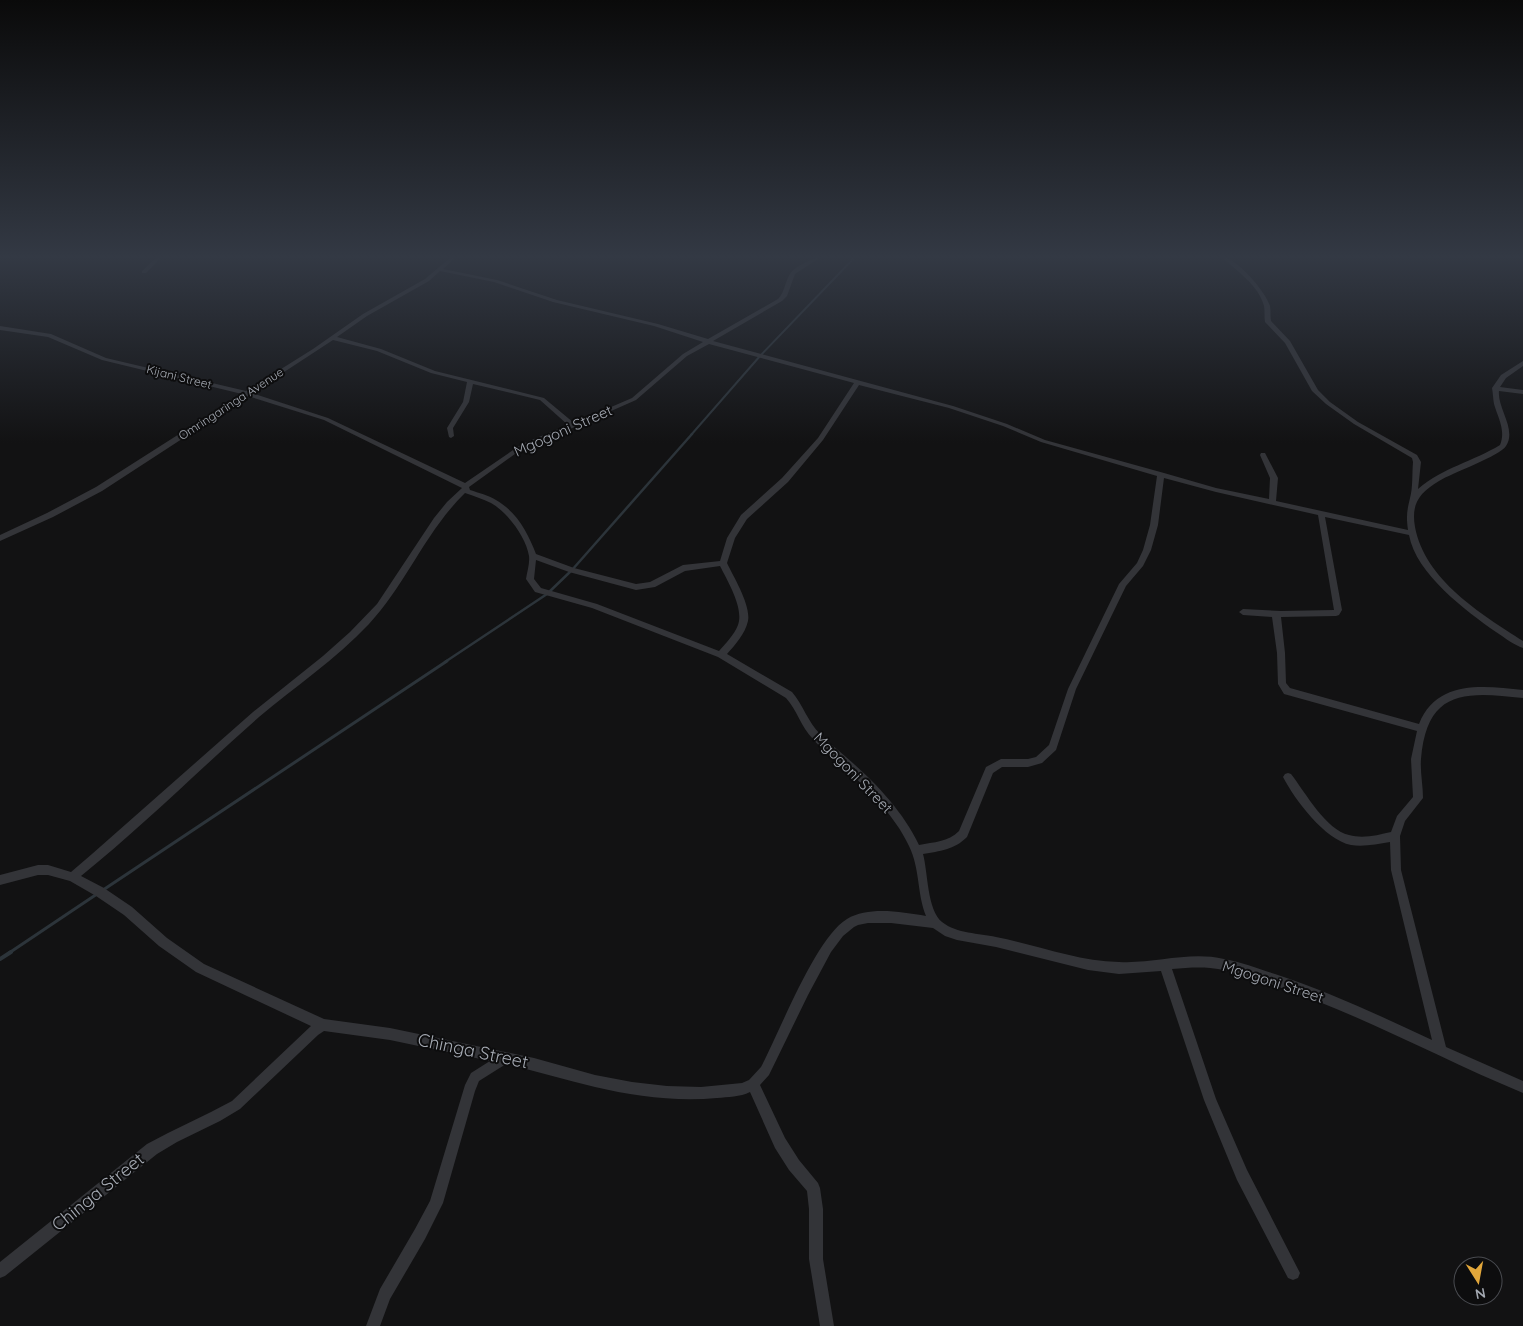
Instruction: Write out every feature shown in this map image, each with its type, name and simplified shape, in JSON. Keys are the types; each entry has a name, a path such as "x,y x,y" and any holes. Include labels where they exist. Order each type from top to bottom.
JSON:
{"street":[{"name":"Omringaringa Avenue","path":"0,538 50,515 99,489 360,319"},
{"path":"630,319 857,383 950,407 1005,425 1043,441 1161,476 1411,533"},
{"name":"Mgogoni Street","path":"747,319 685,355 634,399 524,445 465,488 493,501 506,510 525,535 533,556 530,579 538,590 594,606 721,655 789,695 797,703 813,733 852,768 898,820 917,850 933,923 948,931 1093,966 1120,968 1203,962 1223,964 1299,987 1360,1012 1441,1051 1523,1087"},
{"path":"1268,319 1268,322 1288,342 1316,391 1339,412 1415,457 1417,462 1410,516 1411,533 1426,562 1448,589 1470,610 1523,645"},
{"name":"Kijani Street","path":"0,328 49,335 104,359 245,393 326,419 465,488"},
{"path":"333,338 379,350 426,370 542,399 573,426"},
{"path":"1414,496 1444,475 1503,446 1506,442 1505,432 1495,388 1501,379 1523,363"},
{"path":"451,436 450,428 466,402 471,381"},
{"path":"721,655 735,637 744,618 742,608 723,563 731,538 744,517 785,480 821,439 857,383"},
{"path":"1495,388 1523,392"},
{"path":"1263,455 1274,478 1275,485 1272,502"},
{"path":"917,850 947,845 956,841 963,834 988,770 1001,763 1028,763 1039,760 1053,747 1072,689 1123,584 1140,564 1147,550 1154,524 1161,476"},
{"path":"72,877 126,834 262,710 348,641 386,599 440,514 465,488"},
{"path":"1243,612 1329,615 1336,613 1338,610 1321,512"},
{"path":"533,556 572,570 636,587 652,585 683,568 723,563"},
{"path":"1276,614 1281,653 1282,684 1287,691 1423,729"},
{"path":"1441,1051 1396,870 1395,836 1401,819 1418,798 1416,760 1423,729 1432,709 1442,699 1454,693 1473,690 1523,694"},
{"path":"1288,777 1320,820 1331,831 1341,837 1349,840 1372,840 1395,836"},
{"path":"0,880 38,870 48,870 72,877 122,906 163,942 200,968 323,1025"},
{"path":"827,1326 816,1259 816,1209 813,1188 794,1165 780,1143 753,1084 765,1072 832,939 845,926 862,918 895,918 933,923"},
{"path":"1166,965 1210,1100 1242,1175 1293,1272"},
{"name":"Chinga Street","path":"0,1271 152,1149 170,1137 226,1112 236,1105 314,1031 323,1025 390,1034 506,1058 595,1081 658,1091 725,1092 742,1089 753,1084"},
{"path":"372,1326 377,1310 387,1290 428,1222 436,1204 469,1089 475,1077 506,1058"}],"waterway":[{"path":"691,435 760,356 796,319"},
{"path":"445,662 547,594 572,570 692,434"},
{"path":"103,890 447,661"},
{"path":"9,953 97,894"},
{"path":"0,959 11,952"}]}
